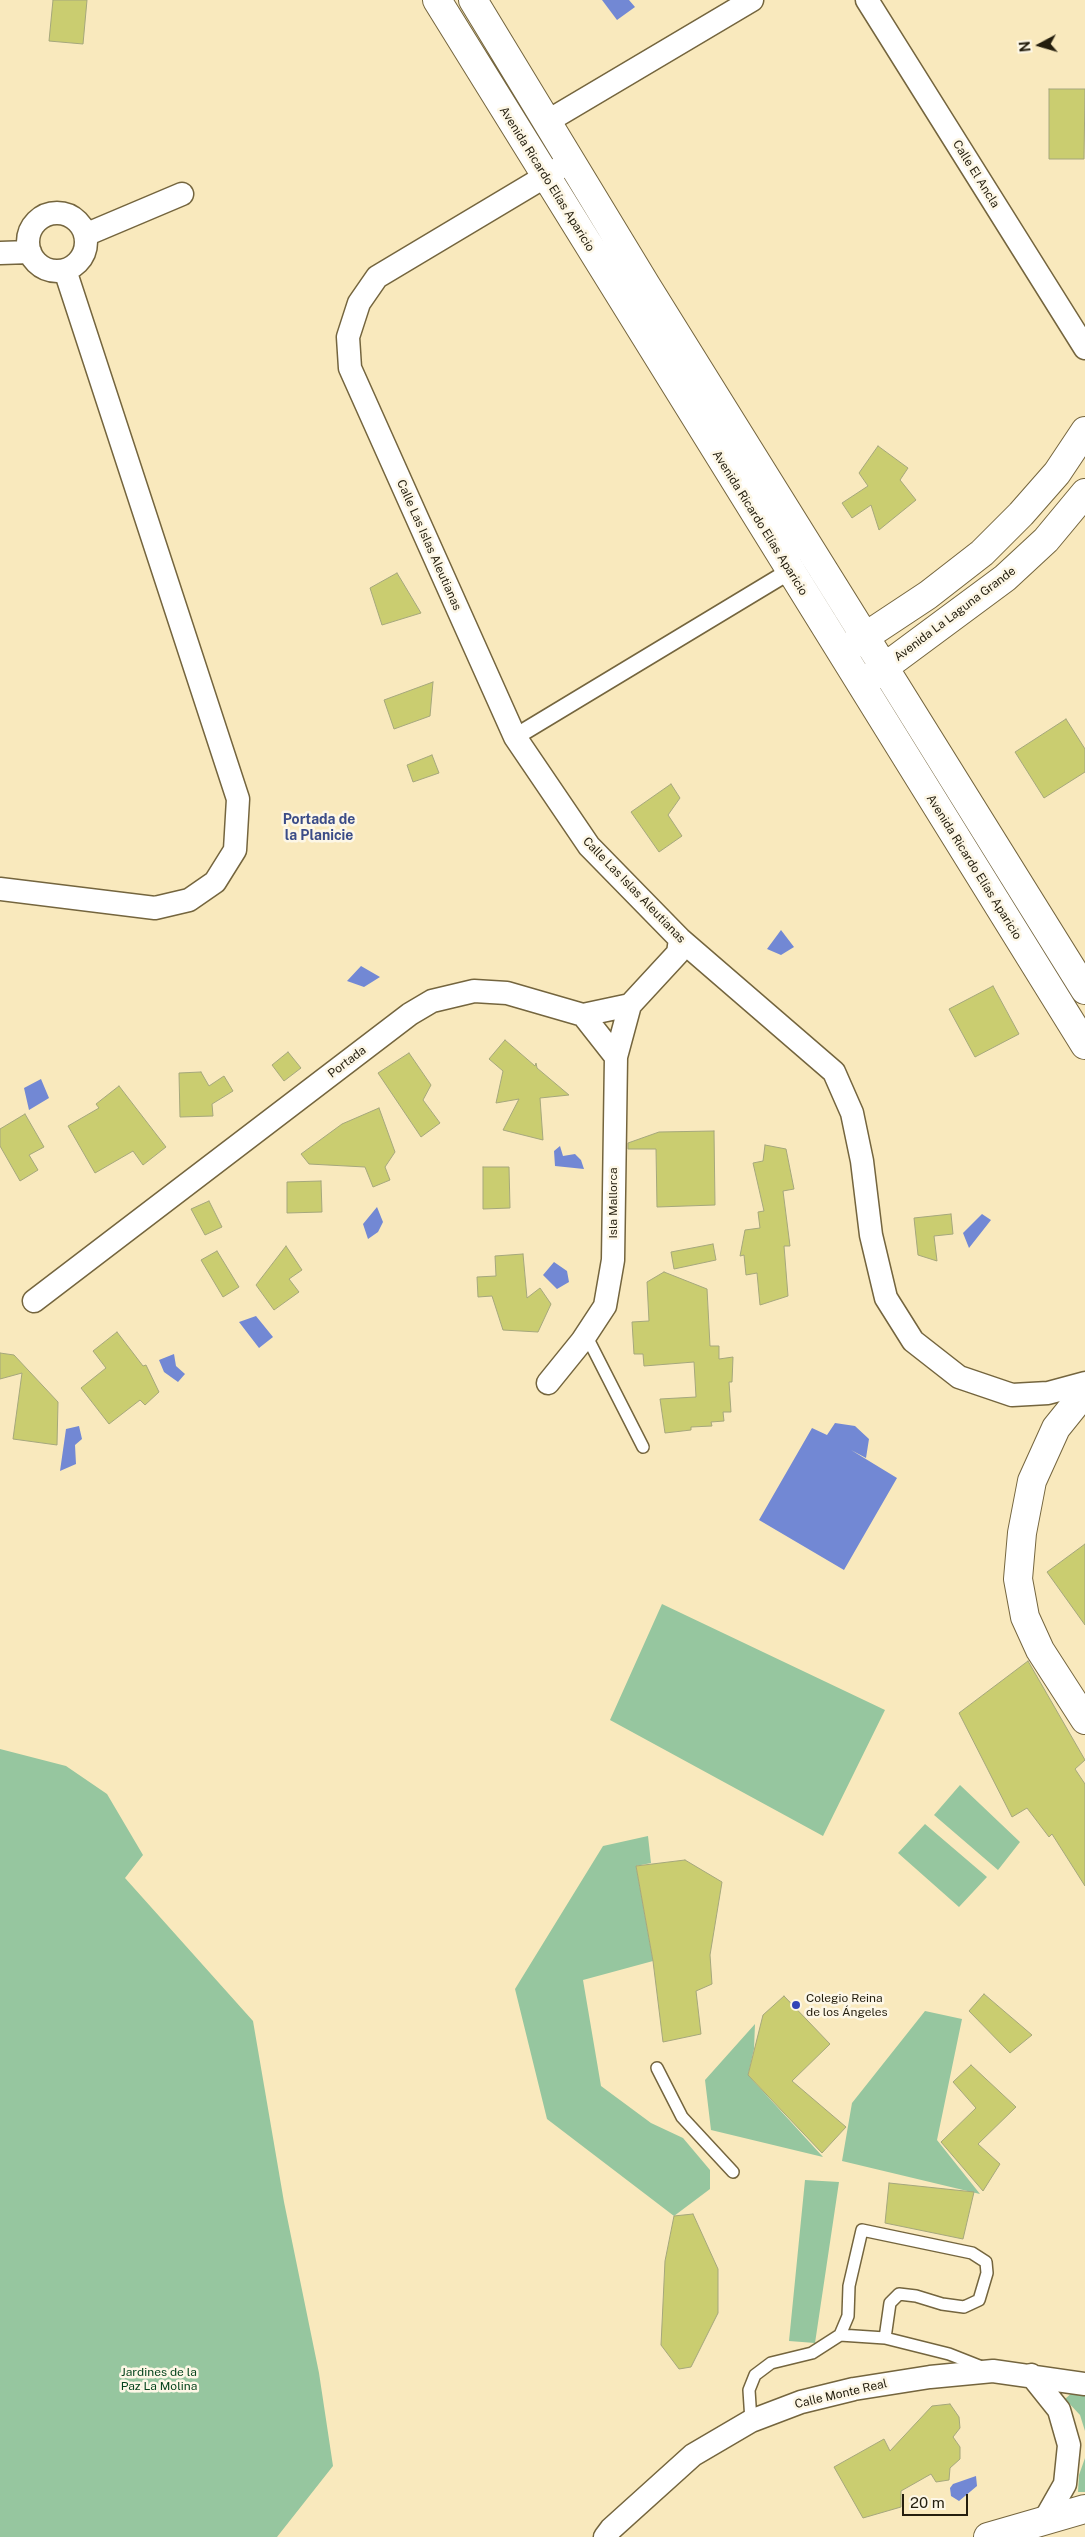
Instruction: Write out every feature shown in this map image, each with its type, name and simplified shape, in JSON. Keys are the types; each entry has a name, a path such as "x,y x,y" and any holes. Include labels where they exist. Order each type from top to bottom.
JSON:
{"street":[{"name":"Avenida Ricardo Elías Aparicio","path":"437,0 1085,1045"},
{"path":"473,0 1085,990"},
{"path":"548,122 752,0"},
{"name":"Calle El Ancla","path":"867,0 879,11 1085,348"},
{"name":"Calle Las Islas Aleutianas","path":"571,161 377,277 359,303 348,337 350,368 515,737 589,846 680,939 834,1072 852,1113 862,1161 871,1235 886,1298 913,1342 959,1377 1012,1395 1048,1393 1085,1382"},
{"path":"85,235 182,194"},
{"path":"49,214 67,214 82,226 85,235 86,244 80,260 65,270 54,271 44,268 35,261 30,252 29,233 40,218 49,214"},
{"path":"0,254 30,252"},
{"path":"0,889 156,908 189,900 214,882 235,850 238,800 65,270"},
{"path":"842,653 928,594 982,553 1021,514 1057,473 1085,431"},
{"name":"Avenida La Laguna Grande","path":"861,684 1005,578 1046,540 1085,493"},
{"path":"515,737 790,571"},
{"path":"630,1005 678,953 680,939"},
{"name":"Portada","path":"34,1301 410,1014 432,1000 474,991 507,993 583,1015 630,1005"},
{"name":"Isla Mallorca","path":"548,1383 586,1335 605,1306 613,1260 616,1057 630,1005"},
{"path":"583,1015 616,1057"},
{"path":"1085,1392 1056,1428 1032,1481 1022,1533 1018,1579 1025,1617 1040,1650 1085,1720"},
{"name":"Calle Monte Real","path":"604,2537 693,2455 751,2421 801,2402 854,2389 930,2376 993,2371 1085,2384"},
{"path":"1031,2375 1059,2410 1069,2446 1065,2484 1044,2521"},
{"path":"988,2537 1085,2509"}],"lane":[{"path":"586,1335 643,1447"},
{"path":"657,2068 682,2117 733,2172"},
{"path":"751,2421 749,2390 755,2375 771,2363 812,2353 840,2335 848,2316 849,2286 862,2230 972,2254 986,2262 987,2272 979,2300 964,2307 899,2294 890,2303 886,2338"},
{"path":"840,2335 886,2338 949,2354 993,2371"}],"green space":[{"path":"662,1604 885,1710 823,1836 610,1720"},
{"name":"Jardines de la Paz La Molina","path":"0,1749 66,1766 107,1794 143,1855 125,1878 253,2021 284,2202 319,2373 333,2466 277,2537 0,2537"},
{"path":"960,1785 1020,1842 998,1870 934,1815"},
{"path":"925,1824 987,1877 959,1907 898,1853"},
{"path":"648,1836 651,1863 636,1866 653,1961 583,1980 601,2086 651,2123 683,2138 710,2170 710,2189 674,2216 547,2119 515,1989 603,1846"},
{"path":"925,2011 962,2019 937,2140 980,2194 842,2161 852,2103"},
{"path":"755,2024 754,2049 748,2075 823,2157 711,2130 705,2080"},
{"path":"805,2180 839,2182 815,2343 789,2341"},
{"path":"1074,2391 1085,2396 1085,2431 1080,2415 1065,2399"},
{"path":"1085,2458 1085,2492 1078,2492 1079,2475"}],"water":[{"path":"602,0 629,0 635,7 617,20"},
{"path":"781,930 794,947 781,955 767,949"},
{"path":"361,966 380,977 364,987 347,981"},
{"path":"41,1079 49,1098 29,1110 24,1088"},
{"path":"560,1146 563,1156 575,1154 581,1160 584,1169 555,1166 554,1151"},
{"path":"377,1207 383,1222 378,1232 368,1239 363,1224"},
{"path":"982,1214 991,1220 969,1248 963,1233"},
{"path":"554,1262 567,1271 569,1282 557,1289 543,1275"},
{"path":"256,1316 273,1337 259,1348 239,1322"},
{"path":"174,1354 176,1366 185,1374 178,1382 164,1372 159,1360"},
{"path":"835,1423 855,1426 869,1439 866,1458 851,1450 897,1478 844,1570 759,1520 812,1428 827,1435"},
{"path":"79,1426 82,1439 75,1445 76,1464 60,1471 66,1429"},
{"path":"976,2476 977,2486 959,2501 951,2496 950,2488 953,2484"}],"building":[{"path":"53,0 87,0 83,44 49,41"},
{"path":"1049,89 1085,89 1084,159 1049,159"},
{"path":"878,446 908,468 900,480 916,500 879,530 871,505 852,518 842,503 868,486 859,473"},
{"path":"397,573 421,613 382,625 370,588"},
{"path":"433,682 430,716 394,729 384,700"},
{"path":"1066,719 1085,749 1085,772 1044,798 1015,752"},
{"path":"432,755 439,773 413,782 407,765"},
{"path":"671,784 680,798 668,815 682,836 659,852 631,812"},
{"path":"993,986 1019,1034 975,1057 949,1009"},
{"path":"505,1040 535,1066 536,1063 537,1068 569,1095 540,1098 543,1140 503,1130 519,1099 496,1103 503,1071 489,1059"},
{"path":"288,1052 301,1068 284,1081 272,1065"},
{"path":"409,1053 431,1085 423,1100 440,1123 421,1137 378,1073"},
{"path":"201,1072 209,1086 224,1076 233,1091 212,1104 213,1116 180,1117 179,1073"},
{"path":"119,1086 166,1147 143,1165 133,1151 95,1173 68,1126 99,1108 96,1104"},
{"path":"379,1108 395,1152 385,1167 390,1180 373,1187 365,1167 309,1164 301,1154 342,1124"},
{"path":"25,1114 44,1147 29,1155 38,1170 20,1181 0,1146 0,1129"},
{"path":"714,1131 715,1205 657,1207 656,1149 628,1149 628,1143 659,1132"},
{"path":"765,1145 786,1149 794,1189 783,1191 790,1246 784,1246 788,1296 760,1305 757,1273 746,1275 744,1255 740,1256 745,1230 760,1228 758,1212 764,1211 753,1163 763,1161"},
{"path":"483,1167 509,1167 510,1208 483,1209"},
{"path":"321,1181 322,1212 287,1213 287,1182"},
{"path":"209,1201 222,1227 205,1235 191,1209"},
{"path":"951,1214 953,1234 934,1236 937,1261 918,1255 914,1218"},
{"path":"713,1244 716,1260 674,1269 671,1252"},
{"path":"286,1246 302,1270 289,1279 299,1292 274,1310 256,1285"},
{"path":"217,1251 239,1287 223,1297 201,1260"},
{"path":"523,1254 527,1298 540,1288 551,1304 538,1332 503,1330 492,1296 478,1297 477,1277 496,1276 495,1256"},
{"path":"664,1272 707,1289 710,1346 719,1346 719,1359 733,1357 732,1382 729,1382 731,1412 723,1412 724,1421 711,1422 712,1426 691,1427 691,1430 665,1433 660,1399 696,1397 694,1362 644,1366 643,1354 634,1354 632,1322 649,1321 647,1282"},
{"path":"117,1332 143,1366 146,1365 159,1392 145,1405 140,1400 109,1424 81,1388 106,1368 93,1351"},
{"path":"0,1353 14,1355 58,1402 57,1445 13,1439 22,1373 0,1379"},
{"path":"1085,1544 1085,1625 1047,1572"},
{"path":"1028,1661 1085,1760 1075,1769 1085,1784 1085,1886 1052,1834 1049,1837 1027,1808 1012,1817 959,1713"},
{"path":"685,1860 722,1882 710,1955 712,1984 696,1991 701,2034 663,2042 653,1961 636,1866"},
{"path":"984,1994 1032,2035 1010,2053 969,2011"},
{"path":"784,1996 830,2044 792,2081 846,2127 822,2153 748,2075 763,2015"},
{"path":"971,2065 1016,2107 978,2144 1000,2164 983,2191 941,2142 976,2108 953,2082"},
{"path":"889,2183 974,2192 963,2239 885,2223"},
{"path":"693,2214 718,2269 718,2313 691,2367 679,2369 661,2345 665,2261 674,2216"},
{"path":"950,2404 959,2417 960,2428 953,2437 960,2447 960,2459 950,2468 949,2480 936,2482 931,2474 901,2491 901,2507 863,2518 834,2467 884,2439 890,2451 932,2406"}],"place":[{"name":"Colegio Reina de los Ángeles","path":"796,2005"}],"district":[{"name":"Portada de la Planicie","path":"319,828"}]}
